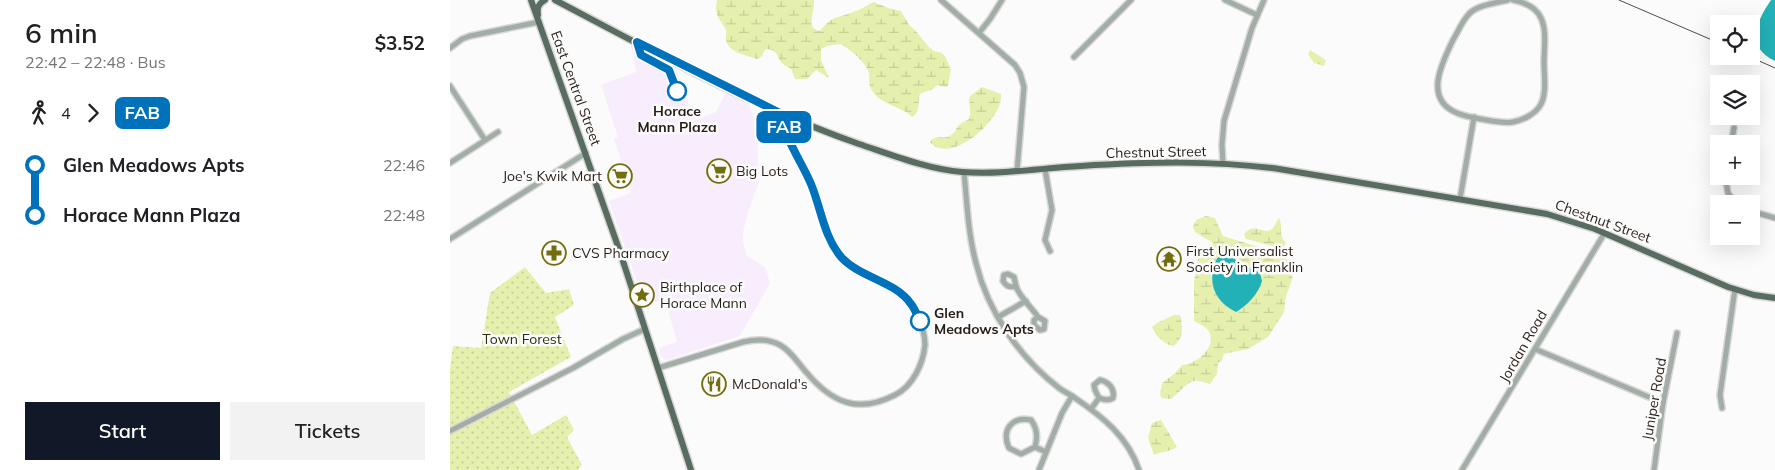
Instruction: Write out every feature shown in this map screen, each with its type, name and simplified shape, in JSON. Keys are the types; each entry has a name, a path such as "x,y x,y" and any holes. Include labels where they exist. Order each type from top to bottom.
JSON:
{"main road":[{"name":"East Central Street","path":"532,0 586,153 691,470"},
{"path":"539,22 538,9 545,0"},
{"name":"Chestnut Street","path":"555,0 716,83 786,116 877,151 928,166 964,172 1017,171 1143,163 1223,164 1284,170 1547,214 1570,220 1735,289 1754,295 1775,298"}],"street":[{"path":"940,0 1015,65 1023,80 1017,171"},
{"path":"979,33 1002,0"},
{"path":"1074,57 1131,0"},
{"path":"1225,0 1257,15"},
{"path":"1223,164 1224,121 1252,28 1264,0"},
{"path":"1508,0 1479,8 1469,14 1451,45 1438,75 1437,87 1444,102 1456,113 1512,122 1530,115 1541,105 1543,99 1543,23 1538,13 1528,4 1513,0"},
{"path":"450,48 462,39 470,36 539,22"},
{"path":"450,86 485,140"},
{"path":"658,368 743,342 755,340 769,341 785,348 820,387 837,399 850,404 862,405 882,402 899,393 912,381 920,368 924,355 925,338 922,324 915,310 904,296 852,266 836,250 828,233 812,186 786,133 784,126 786,116"},
{"path":"1460,199 1474,117"},
{"path":"1733,135 1734,128"},
{"path":"450,163 498,132"},
{"path":"450,239 586,153"},
{"path":"1046,168 1052,210 1045,240 1050,251"},
{"path":"964,172 975,262 983,287 1009,337 1033,364 1059,388 1114,427 1125,441 1140,470"},
{"path":"1760,214 1775,218"},
{"name":"Jordan Road","path":"1462,470 1604,234"},
{"path":"1016,286 1017,291 1038,317"},
{"path":"1722,408 1720,395 1735,289"},
{"path":"998,317 1026,301"},
{"path":"450,431 645,329"},
{"name":"Juniper Road","path":"1654,470 1663,403 1677,332"},
{"path":"1535,349 1663,403"},
{"path":"1039,470 1062,413 1072,396"},
{"path":"1091,409 1099,398"},
{"path":"1022,418 1031,420 1036,430 1037,440 1035,446 1021,454 1010,448 1006,437 1014,422 1022,418"},
{"path":"1035,446 1046,452"}],"shaded area":[{"name":"Horace Mann Plaza","path":"631,45 675,67 695,120 716,112 726,92 749,104 757,127 759,182 749,209 743,232 743,242 747,256 765,267 770,283 740,336 667,360 661,357 659,348 677,342 665,299 645,306 609,201 631,193 614,139 618,137 601,85 636,72"}],"green space":[{"path":"717,0 814,0 812,24 813,28 819,31 833,19 859,10 874,2 901,11 909,25 928,46 945,56 951,69 948,86 937,85 933,89 920,94 917,113 912,117 903,110 877,97 870,88 869,74 866,66 853,52 840,44 821,49 821,60 829,78 816,70 807,79 795,79 791,69 783,64 777,54 770,49 765,49 762,56 758,59 740,54 729,46 726,41 726,30 716,12"},
{"path":"1310,50 1326,60 1324,66 1314,63 1308,54"},
{"path":"982,87 1001,94 1000,104 995,115 986,126 963,144 951,148 939,148 930,142 937,137 948,137 954,133 959,125 969,119 970,96"},
{"path":"1206,216 1215,218 1223,236 1281,254 1293,266 1292,280 1286,296 1284,312 1268,337 1248,349 1224,354 1222,360 1218,363 1217,374 1210,384 1198,381 1192,382 1171,399 1162,398 1160,395 1162,383 1182,365 1195,361 1210,345 1210,333 1205,327 1194,321 1194,282 1198,258 1213,243 1195,232 1193,227 1196,220","holes":["1231,254 1240,264 1254,269 1260,288 1242,309 1236,311 1225,305 1218,297 1211,274"]},
{"path":"1279,218 1281,233 1286,243 1283,249 1246,239 1244,234 1248,230 1269,231"},
{"name":"Town Forest","path":"525,267 546,293 569,289 574,305 555,317 571,357 509,392 532,435 566,415 574,430 567,437 582,465 578,470 450,470 450,370 453,346 481,348 490,293"},
{"path":"1174,315 1180,315 1182,328 1179,340 1173,346 1161,339 1152,327"},
{"path":"1161,420 1177,447 1154,455 1148,438 1152,423"}],"water":[{"path":"1771,0 1775,0 1775,61 1760,49 1760,20"},
{"path":"1223,252 1229,253 1242,265 1260,273 1262,281 1252,299 1236,312 1219,299 1213,287 1212,273 1214,266 1217,258"}],"railway":[{"path":"1619,0 1710,39"},
{"path":"1760,61 1775,68"}],"bus line":[{"name":"FAB","path":"677,91 669,70 641,55 637,42 716,83 786,116 784,126 788,139 812,186 833,246 844,260 852,266 904,296 915,310 920,321"}],"place":[{"name":"Horace Mann Plaza","path":"677,91"},
{"name":"Big Lots","path":"719,171"},
{"name":"Joe's Kwik Mart","path":"620,176"},
{"name":"CVS Pharmacy","path":"554,253"},
{"name":"First Universalist Society in Franklin","path":"1169,259"},
{"name":"Birthplace of Horace Mann","path":"642,295"},
{"name":"Glen Meadows Apts","path":"920,321"},
{"name":"McDonald's","path":"714,384"}]}
